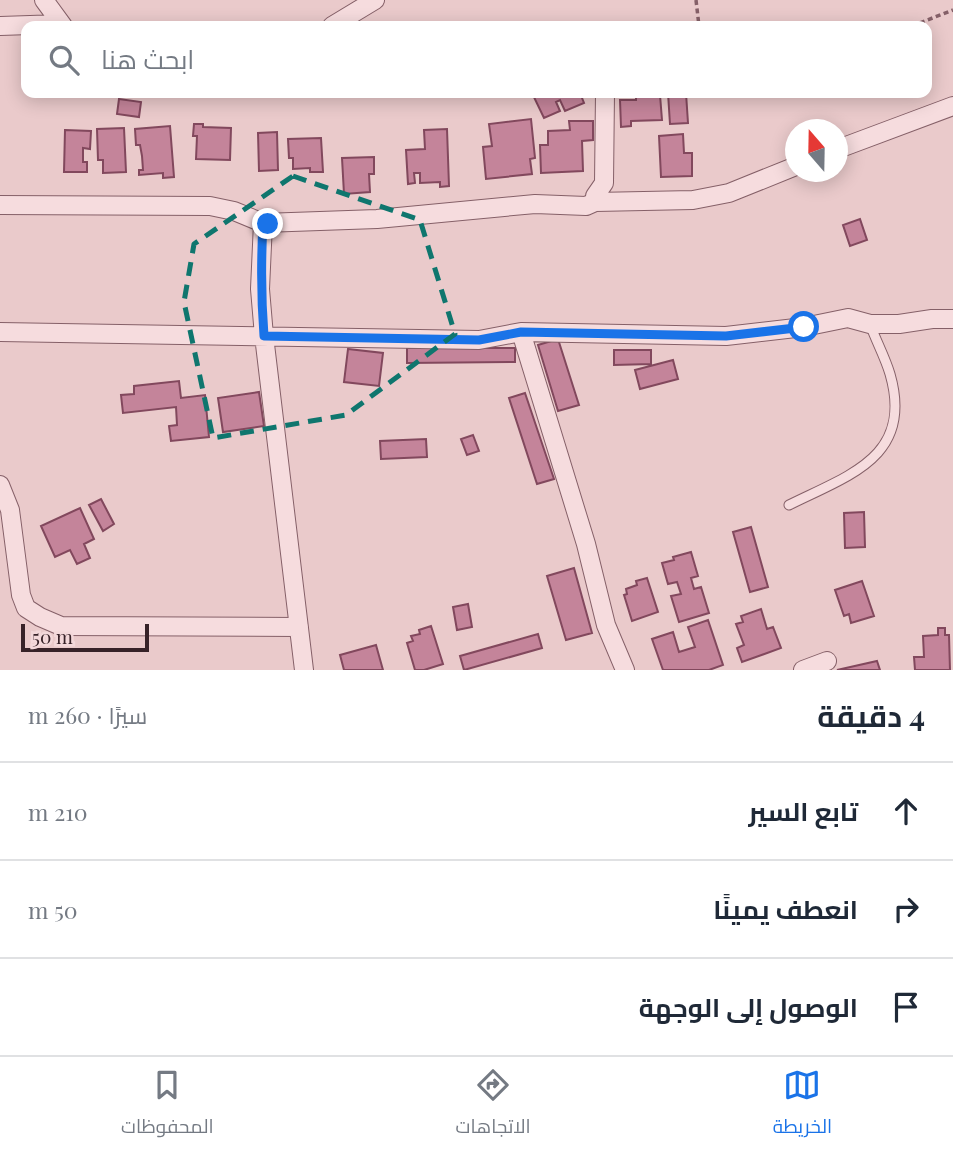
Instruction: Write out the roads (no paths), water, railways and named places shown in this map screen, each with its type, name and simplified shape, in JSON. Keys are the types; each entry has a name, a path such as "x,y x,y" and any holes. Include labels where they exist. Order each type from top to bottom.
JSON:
{"street":[{"path":"44,0 58,21"},
{"path":"340,21 375,0"},
{"path":"0,26 21,26"},
{"path":"595,202 595,196 604,183 604,98"},
{"path":"848,145 953,106"},
{"path":"0,205 210,206 234,211 263,223 377,219 535,204 586,206 595,202 693,200 729,193 785,170"},
{"path":"263,223 260,289 264,336 304,670"},
{"path":"0,332 479,340 521,332 726,336 804,327 848,318 870,324 953,319"},
{"path":"521,332 586,544 606,625 625,670"},
{"path":"0,485 10,509 21,595 26,608 40,617 61,626 299,627"},
{"path":"803,670 827,661"}],"lane":[{"path":"789,505 858,470 877,455 889,437 897,415 895,398 890,373 870,324"}]}
